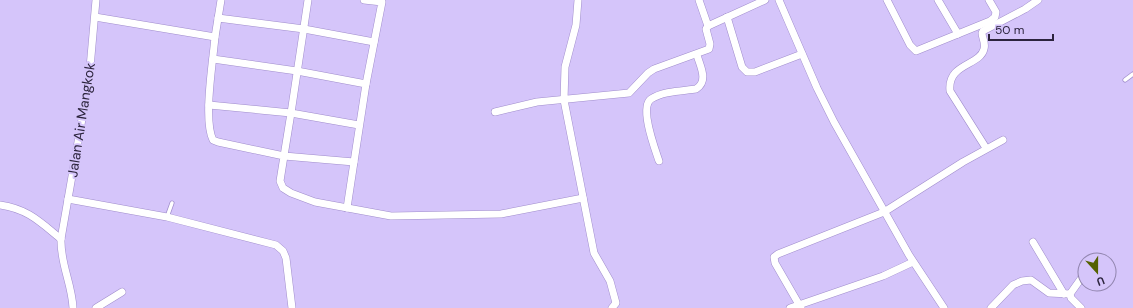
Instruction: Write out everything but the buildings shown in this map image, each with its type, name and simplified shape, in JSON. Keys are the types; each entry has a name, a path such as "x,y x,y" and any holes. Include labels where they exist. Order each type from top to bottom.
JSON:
{"street":[{"name":"Jalan Air Mangkok","path":"73,308 73,292 61,253 61,239 89,79 96,0"},
{"path":"221,0 215,36 209,105 210,135 213,140 284,156 354,162"},
{"path":"308,0 280,181 283,188 291,193 315,202 391,216 488,214 583,198"},
{"path":"347,208 359,125 382,1 364,0"},
{"path":"578,0 576,25 565,67 564,100 594,253 610,280 616,298 616,303 612,308"},
{"path":"495,112 537,102 629,93 648,73 654,69 706,51 710,47 706,29 708,26 700,0"},
{"path":"708,26 765,0"},
{"path":"779,0 802,54 834,122 913,262 944,308"},
{"path":"887,0 910,45 916,51 990,21 995,17 996,12 989,0"},
{"path":"938,0 958,34"},
{"path":"986,148 950,91 949,83 951,77 981,54 984,49 982,33 984,31 1025,9 1038,0"},
{"path":"95,17 215,36"},
{"path":"727,17 742,68 747,72 755,72 802,54"},
{"path":"218,18 304,29 374,42"},
{"path":"658,161 646,114 646,105 649,100 658,96 701,86 703,75 697,55"},
{"path":"213,59 297,71 366,84"},
{"path":"209,105 291,113 359,125"},
{"path":"800,306 775,263 774,257 778,254 884,212 986,148 1003,140"},
{"path":"68,199 167,216 276,245 283,250 286,258 292,308"},
{"path":"0,205 17,208 35,218 61,239"},
{"path":"1033,242 1067,294 1081,308"},
{"path":"790,308 800,306 883,276 913,262"},
{"path":"991,308 1013,285 1022,281 1034,282 1049,292 1067,294"},
{"path":"1067,294 1077,282"},
{"path":"96,308 122,292"}],"lane":[{"path":"1125,80 1133,74"},
{"path":"167,216 172,202"}]}
